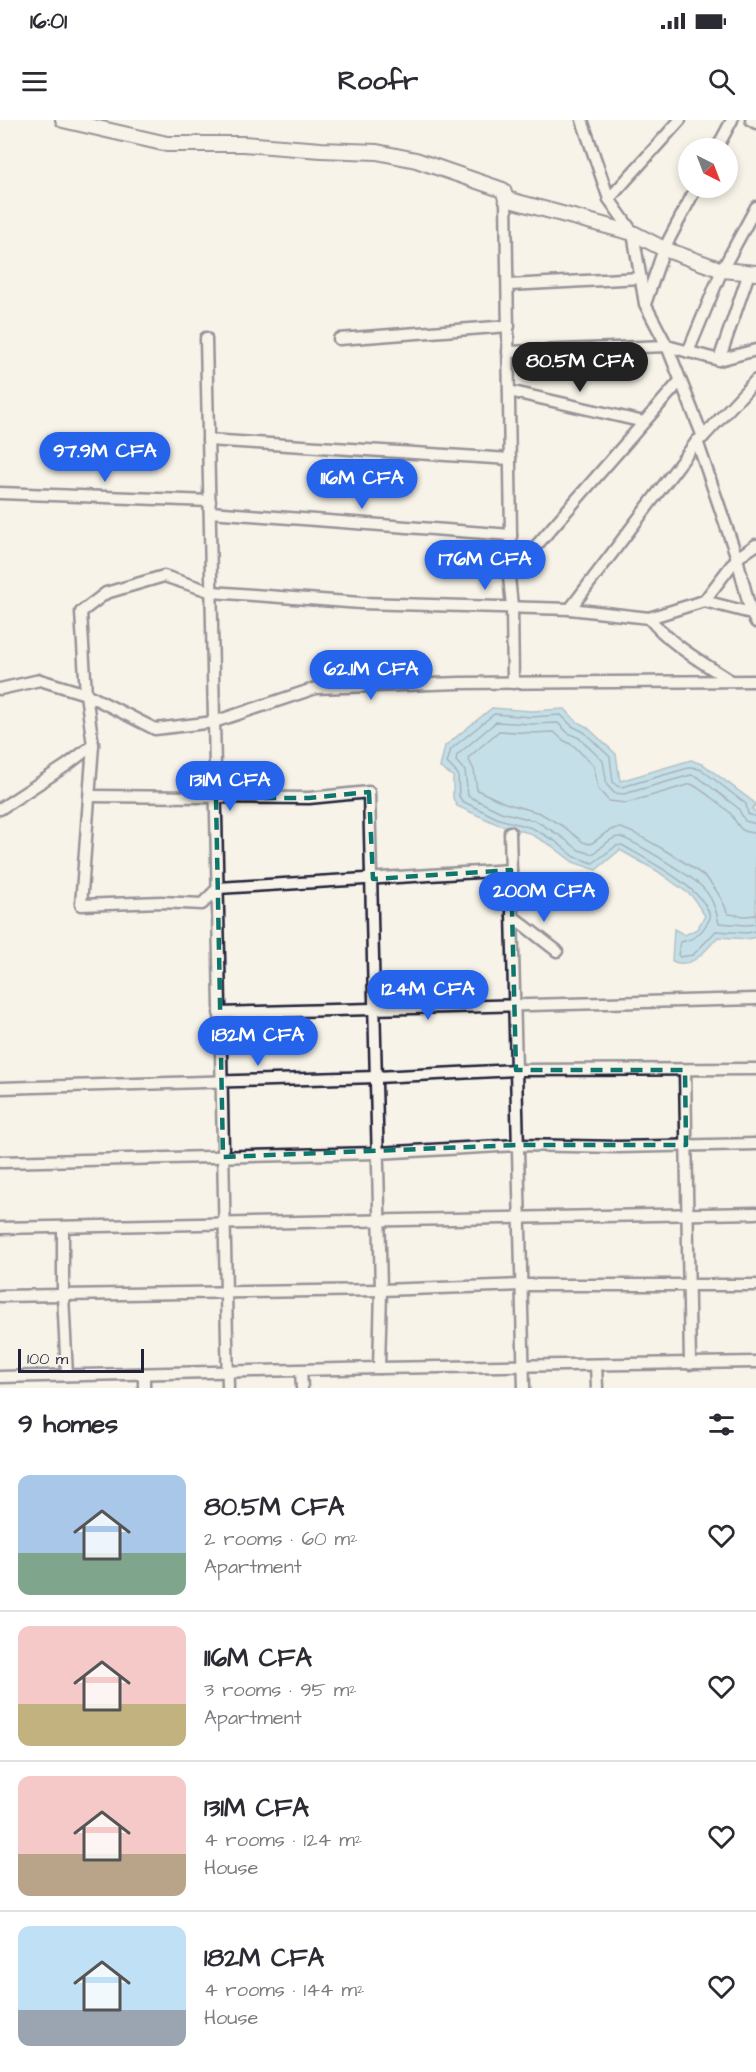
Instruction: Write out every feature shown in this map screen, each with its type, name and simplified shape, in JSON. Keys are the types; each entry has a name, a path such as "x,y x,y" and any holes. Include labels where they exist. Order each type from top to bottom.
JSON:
{"street":[{"path":"63,120 167,144 243,144 377,152 416,160 503,190 506,199 509,285 511,535 509,577 512,606 513,683"},
{"path":"582,120 609,199 633,233 645,304 667,346 680,381 738,558 754,615"},
{"path":"609,199 681,120"},
{"path":"722,138 732,120"},
{"path":"751,120 756,123"},
{"path":"645,304 664,249 691,198"},
{"path":"506,199 633,233 664,249 722,270 753,273 719,360"},
{"path":"688,352 722,270 756,207"},
{"path":"509,285 641,278"},
{"path":"339,339 509,326"},
{"path":"206,338 228,1388"},
{"path":"508,352 667,346 719,360 756,350"},
{"path":"570,609 700,439 756,380"},
{"path":"509,577 680,381"},
{"path":"509,391 644,422"},
{"path":"208,440 510,459"},
{"path":"0,493 210,501"},
{"path":"210,512 511,535"},
{"path":"704,601 738,558 756,545"},
{"path":"511,870 218,888 202,904 161,902 81,905 93,745 86,694 81,612 106,593 164,576 212,592 361,603 570,609 649,618 704,601 754,615"},
{"path":"649,618 661,633 732,681"},
{"path":"0,689 40,680 86,694 155,729 214,722 315,688 513,683 756,681"},
{"path":"0,809 93,745"},
{"path":"90,796 309,798 369,792 380,1219 379,1368"},
{"path":"510,832 524,1388"},
{"path":"512,916 557,951"},
{"path":"219,1012 753,998"},
{"path":"0,1088 222,1083 516,1070 756,1069"},
{"path":"684,1070 690,1364"},
{"path":"0,1162 378,1153 518,1145 619,1147 756,1144"},
{"path":"0,1228 756,1213"},
{"path":"63,1227 63,1295 67,1375"},
{"path":"0,1296 381,1290 521,1285 756,1285"},
{"path":"0,1377 756,1362"},
{"path":"596,1365 597,1388"},
{"path":"301,1371 302,1388"},
{"path":"144,1374 144,1388"}],"highlighted area":[{"path":"369,792 373,879 511,870 516,1070 685,1070 686,1145 518,1145 223,1157 216,798 309,798"}],"water":[{"path":"492,708 531,711 565,709 616,754 620,781 691,760 704,765 756,804 752,809 756,812 756,937 748,939 718,937 692,961 679,963 672,961 674,929 685,935 697,929 705,916 692,896 657,871 620,850 596,870 573,862 552,846 529,833 497,824 457,806 453,798 453,776 440,768 445,746"}]}
